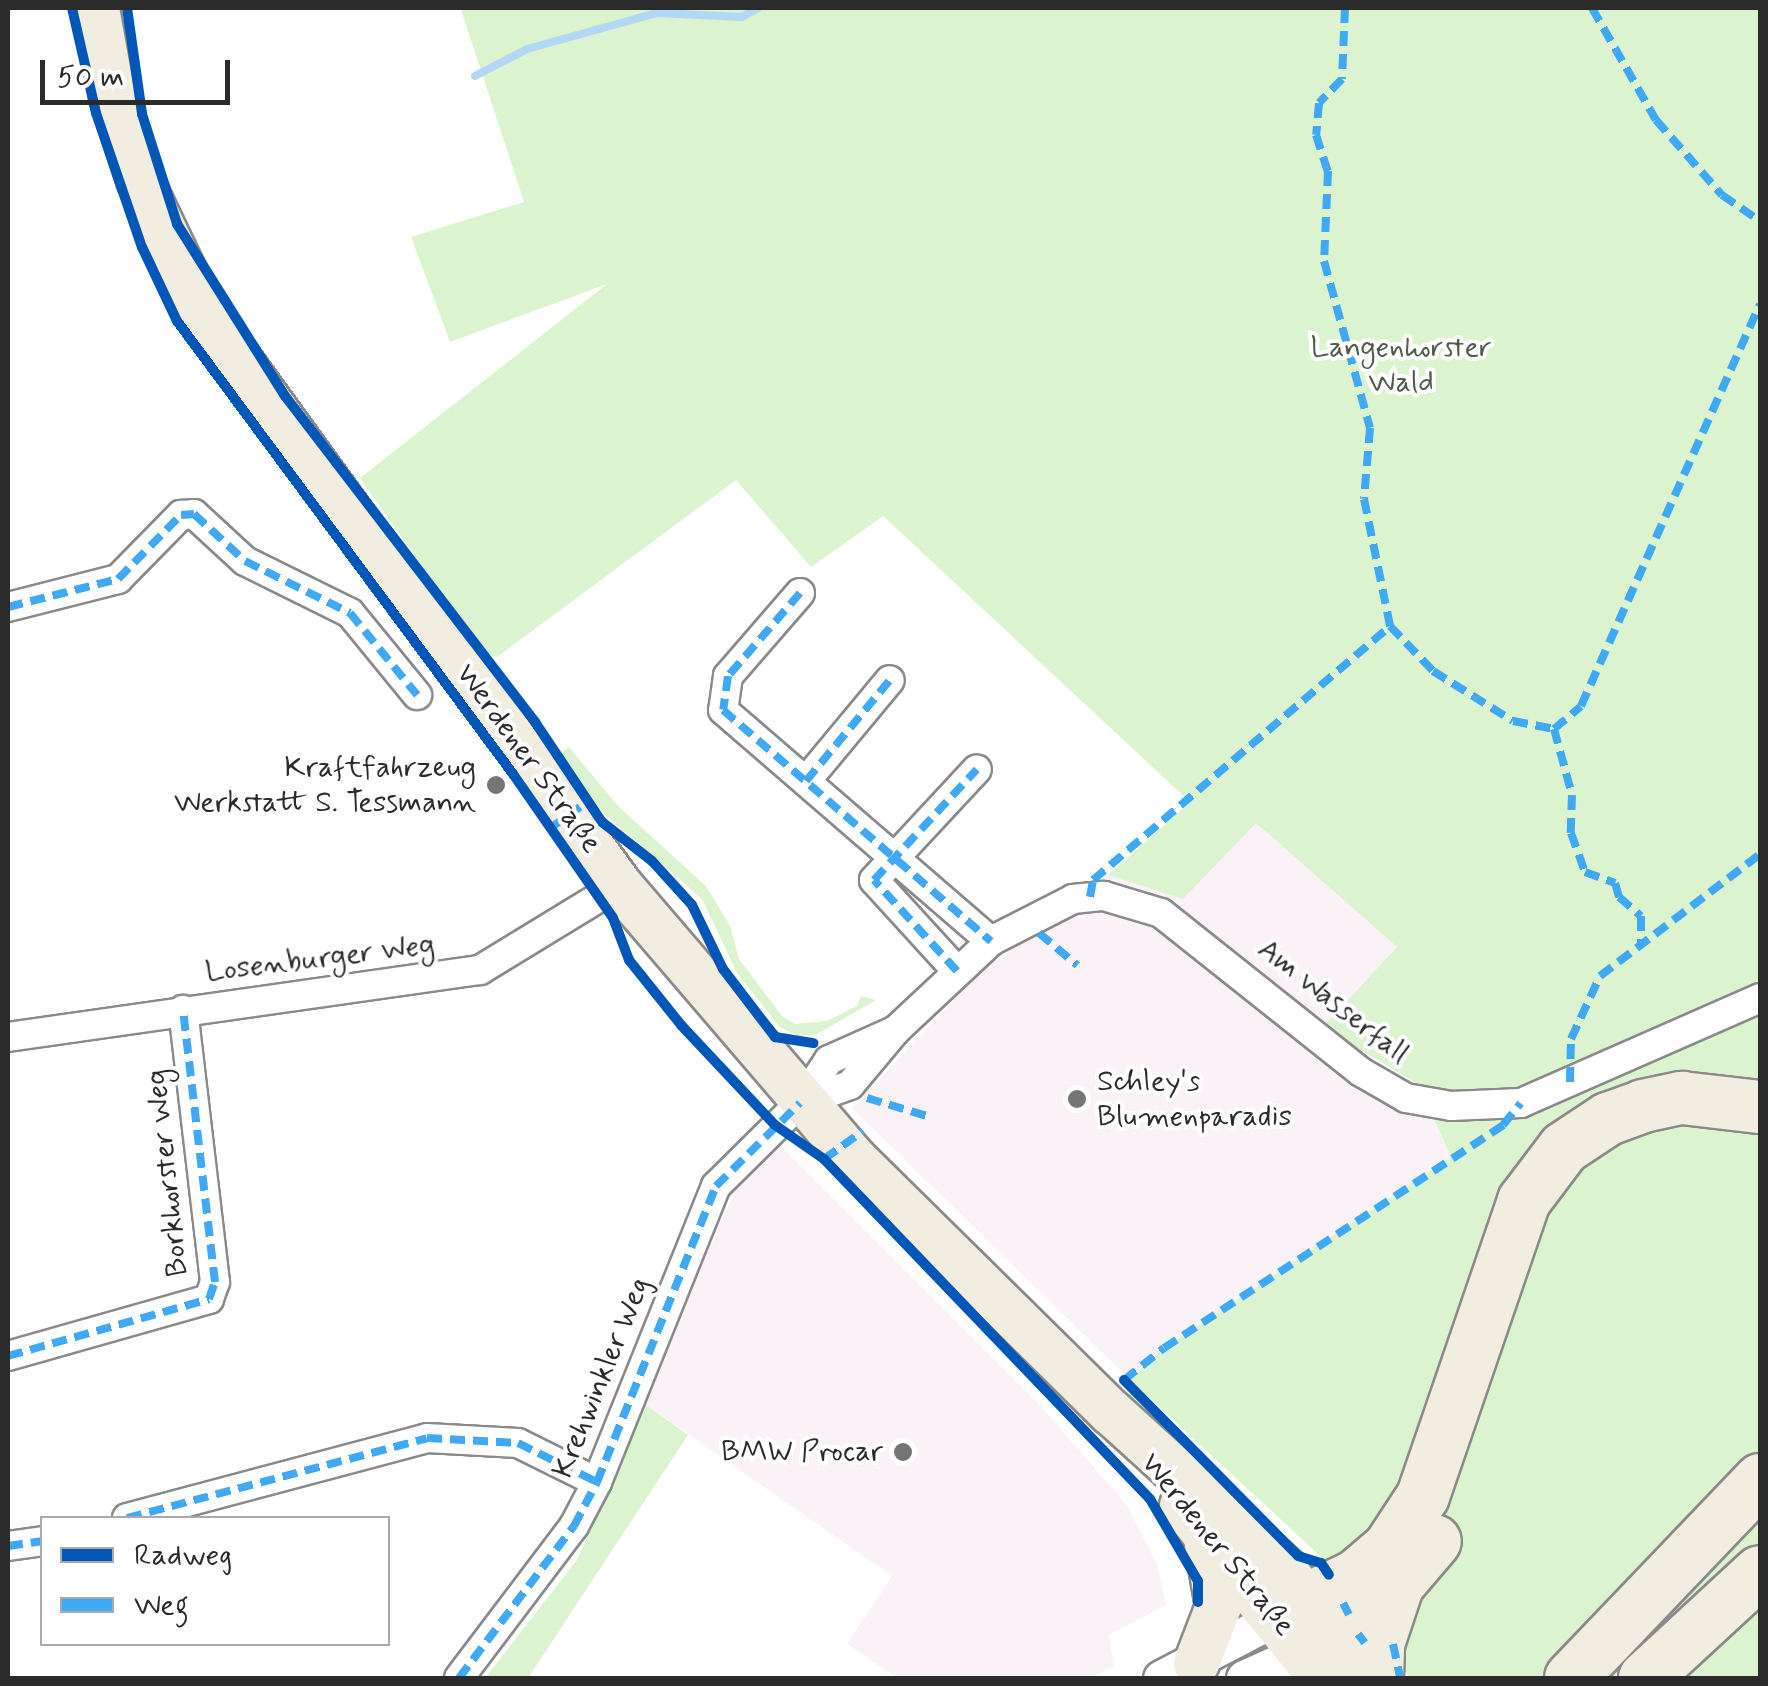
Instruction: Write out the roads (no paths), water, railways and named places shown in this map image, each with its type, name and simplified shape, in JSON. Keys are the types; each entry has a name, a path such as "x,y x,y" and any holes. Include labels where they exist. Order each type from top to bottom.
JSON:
{"highway":[{"path":"1316,1644 1356,1576 1388,1548 1423,1496 1524,1201 1564,1148 1643,1106 1682,1098 1760,1107"},
{"path":"1316,1644 1396,1590 1444,1529 1470,1478 1532,1264 1578,1176 1634,1141 1673,1130 1716,1130 1760,1143"},
{"path":"1571,1678 1760,1480"},
{"path":"1645,1678 1760,1572"},
{"path":"1377,1678 1378,1644 1396,1590"}],"main road":[{"name":"Werdener Straße","path":"96,8 112,96 134,165 200,307 619,885 800,1103 1111,1412 1284,1569 1316,1644"},
{"name":"Werdener Straße","path":"1111,1412 1206,1536 1316,1644"},
{"path":"1178,1670 1218,1606 1206,1536"}],"street":[{"path":"8,606 118,579 181,514 194,514 245,560 316,593 362,624 417,696"},
{"path":"800,593 728,676 722,710 991,941"},
{"path":"806,781 890,680"},
{"path":"957,971 874,880 898,859 977,769"},
{"name":"Losenburger Weg","path":"8,1037 480,970 619,885"},
{"name":"Am Wasserfall","path":"800,1103 850,1085 896,1030 991,941 1073,898 1133,901 1189,930 1361,1072 1406,1098 1492,1109 1521,1103 1760,998"},
{"name":"Borkhorster Weg","path":"8,1356 208,1299 215,1282 182,1010"},
{"name":"Krehwinkler Weg","path":"458,1678 574,1526 597,1482 716,1186 800,1103"},
{"path":"135,1516 427,1438 518,1443 597,1482"},
{"path":"8,1546 40,1540"},
{"path":"1178,1670 1316,1644"},
{"path":"1244,1678 1316,1644"}],"waterway":[{"path":"475,76 527,49 657,13 742,17 758,8"}],"place":[{"name":"Kraftfahrzeug Werkstatt S. Tessmann","path":"496,785"},
{"name":"Schley's Blumenparadis","path":"1077,1099"},
{"name":"BMW Procar","path":"903,1452"}],"park label":[{"name":"Langenhorster Wald","path":"1401,365"}]}
